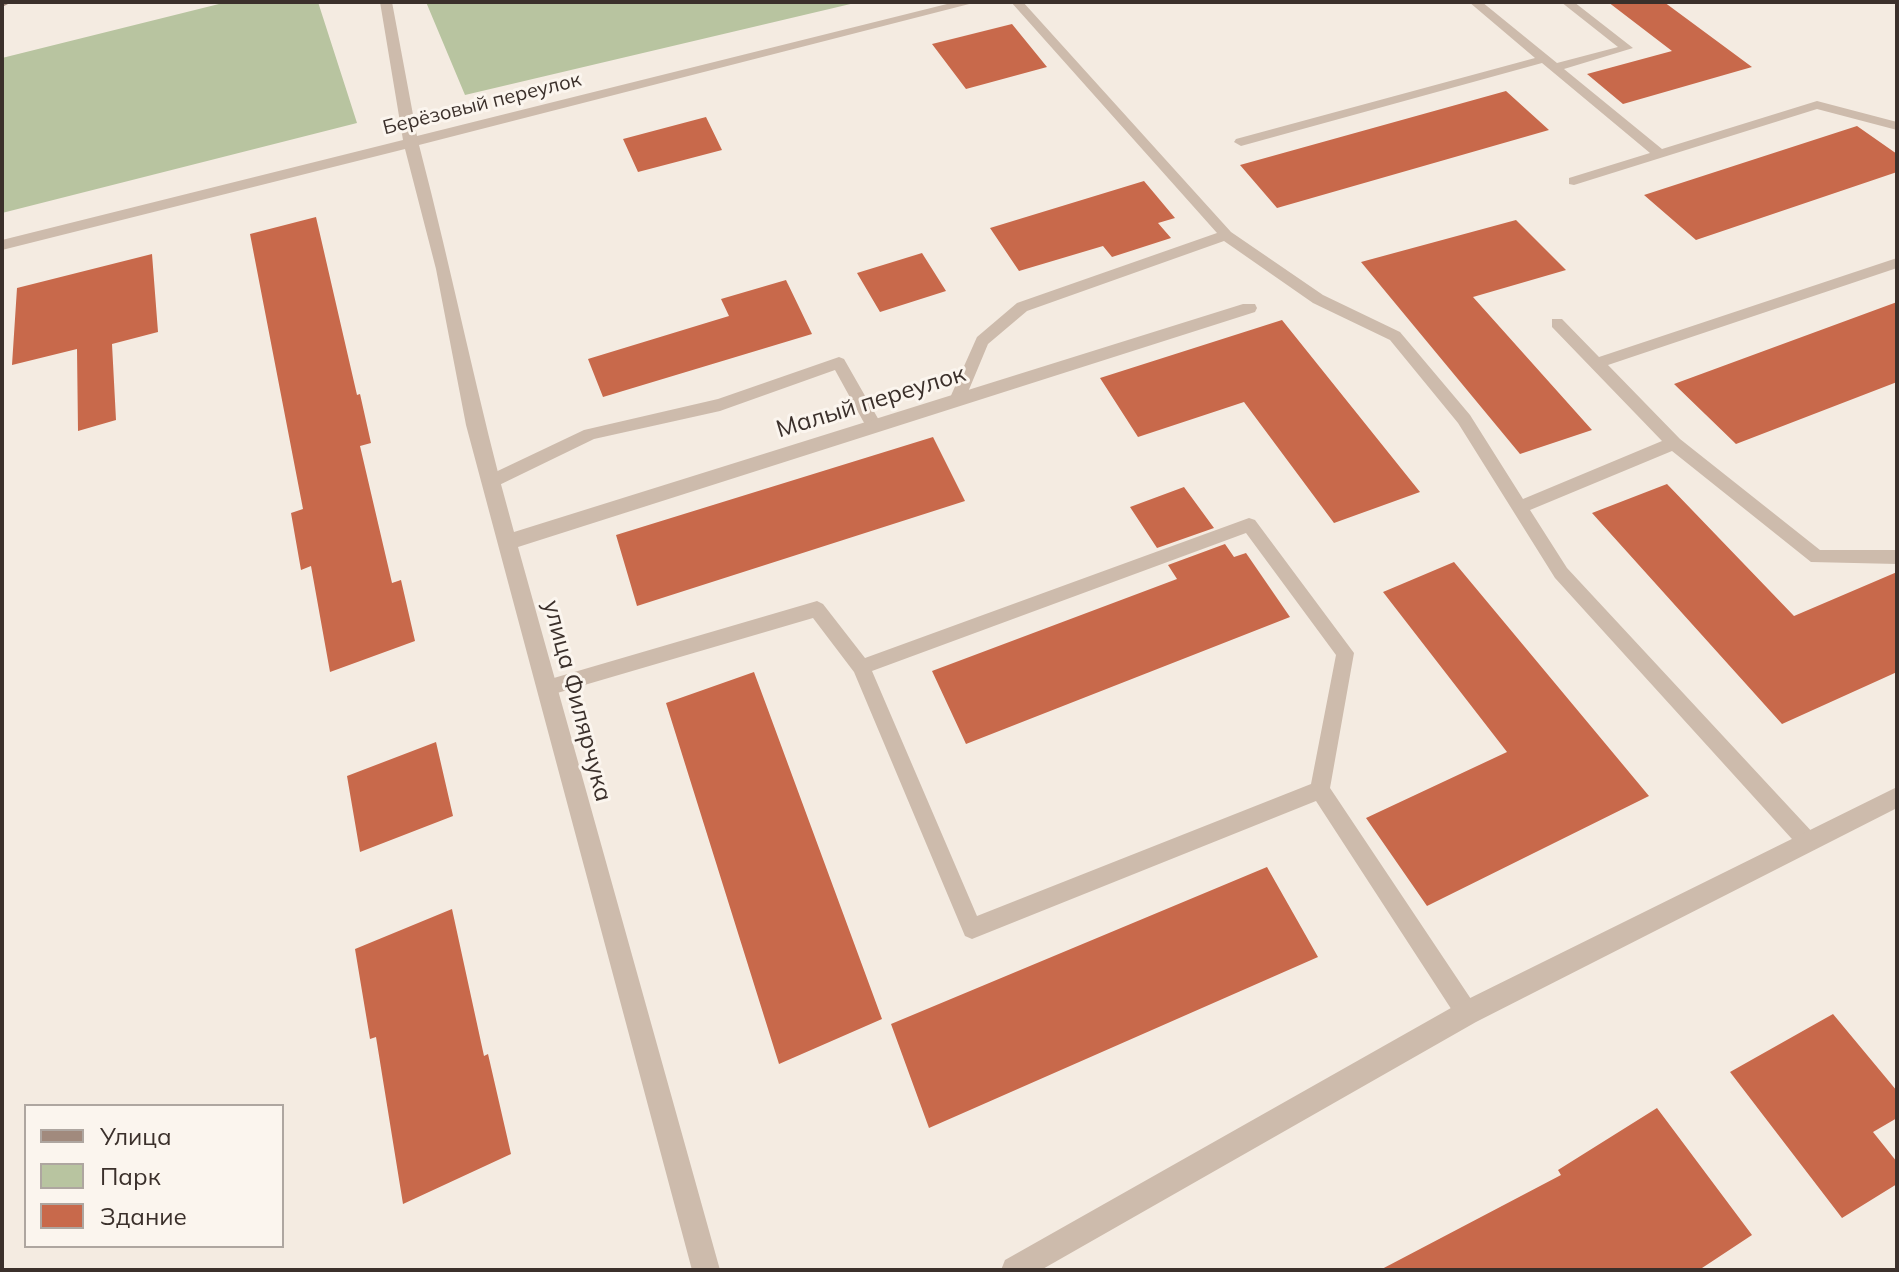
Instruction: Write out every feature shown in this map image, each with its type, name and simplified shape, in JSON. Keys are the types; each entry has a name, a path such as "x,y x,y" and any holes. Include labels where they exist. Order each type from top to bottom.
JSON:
{"street":[{"name":"улица Филярчука","path":"386,2 411,142 444,269 475,425 706,1270"},
{"name":"Берёзовый переулок","path":"2,245 971,2"},
{"name":"Малый переулок","path":"508,542 1249,308"},
{"path":"1015,1270 1467,1013 1897,797"}],"lane":[{"path":"1017,2 1226,235 1318,299 1395,336 1464,419 1561,573 1808,842"},
{"path":"1475,2 1660,154"},
{"path":"1241,142 1549,63 1627,48 1567,2"},
{"path":"1574,181 1817,105 1897,126"},
{"path":"957,400 982,341 1022,307 1226,235"},
{"path":"1597,363 1897,263"},
{"path":"1557,323 1674,443 1817,557 1897,557"},
{"path":"491,482 590,434 720,405 839,363 874,426"},
{"path":"1520,507 1674,443"},
{"path":"861,667 1249,525 1345,653 1320,790 1467,1013"},
{"path":"547,688 817,609 861,667 972,929 1320,790"}],"green space":[{"path":"227,2 318,2 357,123 2,213 2,58"},
{"path":"426,2 859,2 465,95"}],"building":[{"path":"1608,2 1664,2 1752,67 1623,104 1587,74 1672,51"},
{"path":"1012,24 1047,67 966,89 932,44"},
{"path":"1506,91 1549,130 1277,208 1240,165"},
{"path":"706,117 722,150 638,172 623,139"},
{"path":"1857,126 1897,154 1897,172 1696,240 1644,195"},
{"path":"1144,181 1175,218 1158,223 1171,238 1112,257 1103,246 1019,271 990,228"},
{"path":"316,217 371,443 360,446 392,583 401,580 415,641 330,672 311,566 301,570 291,513 303,509 250,234"},
{"path":"1516,220 1566,270 1473,297 1592,430 1520,454 1361,262"},
{"path":"922,253 946,291 880,312 857,273"},
{"path":"152,254 158,332 112,344 116,420 78,431 77,349 12,365 17,288"},
{"path":"786,280 812,334 603,397 588,359 729,316 721,299"},
{"path":"1897,302 1897,382 1736,444 1674,384"},
{"path":"1282,320 1420,492 1334,523 1244,402 1138,437 1100,378"},
{"path":"933,437 965,501 637,606 616,535"},
{"path":"1667,484 1794,616 1897,572 1897,672 1782,724 1592,513"},
{"path":"1184,487 1214,528 1157,548 1130,507"},
{"path":"1225,544 1234,557 1246,553 1290,617 966,744 932,671 1177,579 1168,565"},
{"path":"1454,562 1649,796 1427,906 1366,818 1507,752 1383,592"},
{"path":"754,672 882,1019 779,1064 666,703"},
{"path":"436,742 453,816 360,852 347,776"},
{"path":"1267,867 1318,957 929,1128 891,1024"},
{"path":"452,909 484,1056 488,1054 511,1154 403,1204 376,1037 370,1039 355,949"},
{"path":"1833,1014 1897,1091 1897,1118 1873,1132 1897,1162 1897,1184 1842,1218 1730,1072"},
{"path":"1657,1108 1752,1235 1699,1270 1380,1270 1561,1175 1558,1170"}]}
